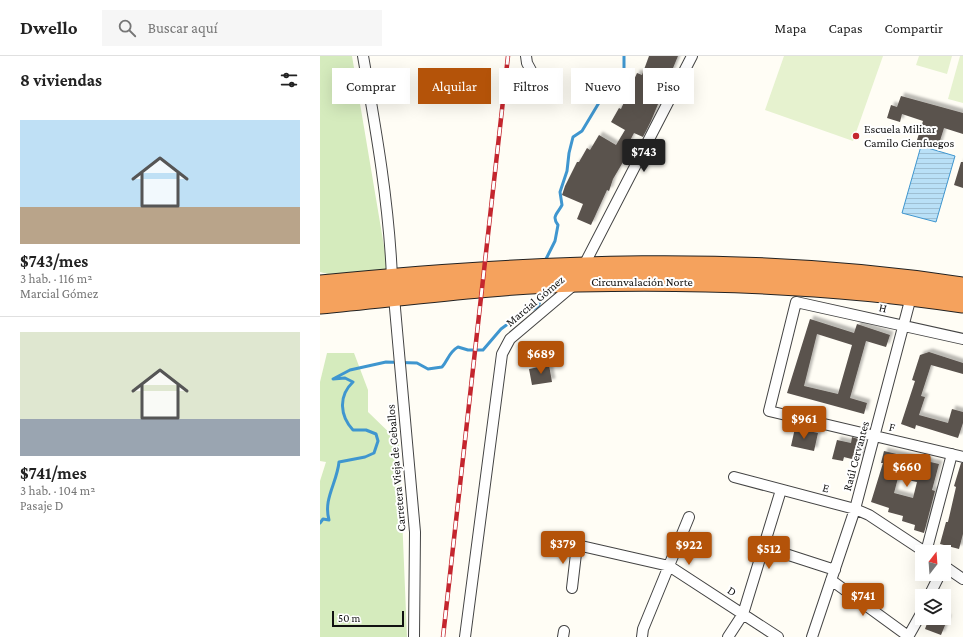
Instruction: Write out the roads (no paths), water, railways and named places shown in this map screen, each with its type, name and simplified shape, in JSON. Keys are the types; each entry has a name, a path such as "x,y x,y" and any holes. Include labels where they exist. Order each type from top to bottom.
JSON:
{"highway":[{"name":"Circunvalación Norte","path":"320,285 511,269 706,282 913,288 963,287"},
{"name":"Circunvalación Norte","path":"320,304 394,297 580,274"},
{"name":"Circunvalación Norte","path":"913,288 963,303"}],"street":[{"path":"363,56 376,131 390,234 392,278"},
{"path":"526,56 529,68"},
{"name":"Marcial Gómez","path":"465,637 502,354 510,339 580,274 692,56"},
{"name":"Raúl Cervantes","path":"812,637 855,509 913,288"},
{"name":"Carretera Vieja de Ceballos","path":"394,297 415,532 414,637"},
{"name":"H","path":"769,411 796,302 963,339"},
{"name":"F","path":"769,411 963,457"},
{"path":"928,545 952,454"},
{"name":"E","path":"734,477 855,509 869,515 915,545"},
{"path":"728,637 743,614 781,490"},
{"path":"642,637 643,629 689,517"},
{"name":"D","path":"572,588 577,545 669,566 778,637"},
{"path":"764,547 835,570"},
{"path":"951,571 963,579"},
{"path":"831,580 908,637 915,624"}],"water":[{"path":"921,146 955,156 936,222 902,213"}],"waterway":[{"path":"545,261 555,241 558,225 555,217 562,205 560,192 567,171 573,137 582,131 600,101 622,77 624,72 624,56"},
{"path":"320,523 323,519 329,520 329,498 339,462 365,457 374,453 378,441 376,434 366,430 353,430 345,419 342,406 343,400 345,393 353,382 345,378 333,379 350,370 386,362 417,363 428,369 442,367 458,347 468,350 483,350 501,329 524,312 538,307 540,301"}],"railway":[{"path":"443,637 508,56"}],"place":[{"name":"Escuela Militar Camilo Cienfuegos","path":"856,136"}]}
